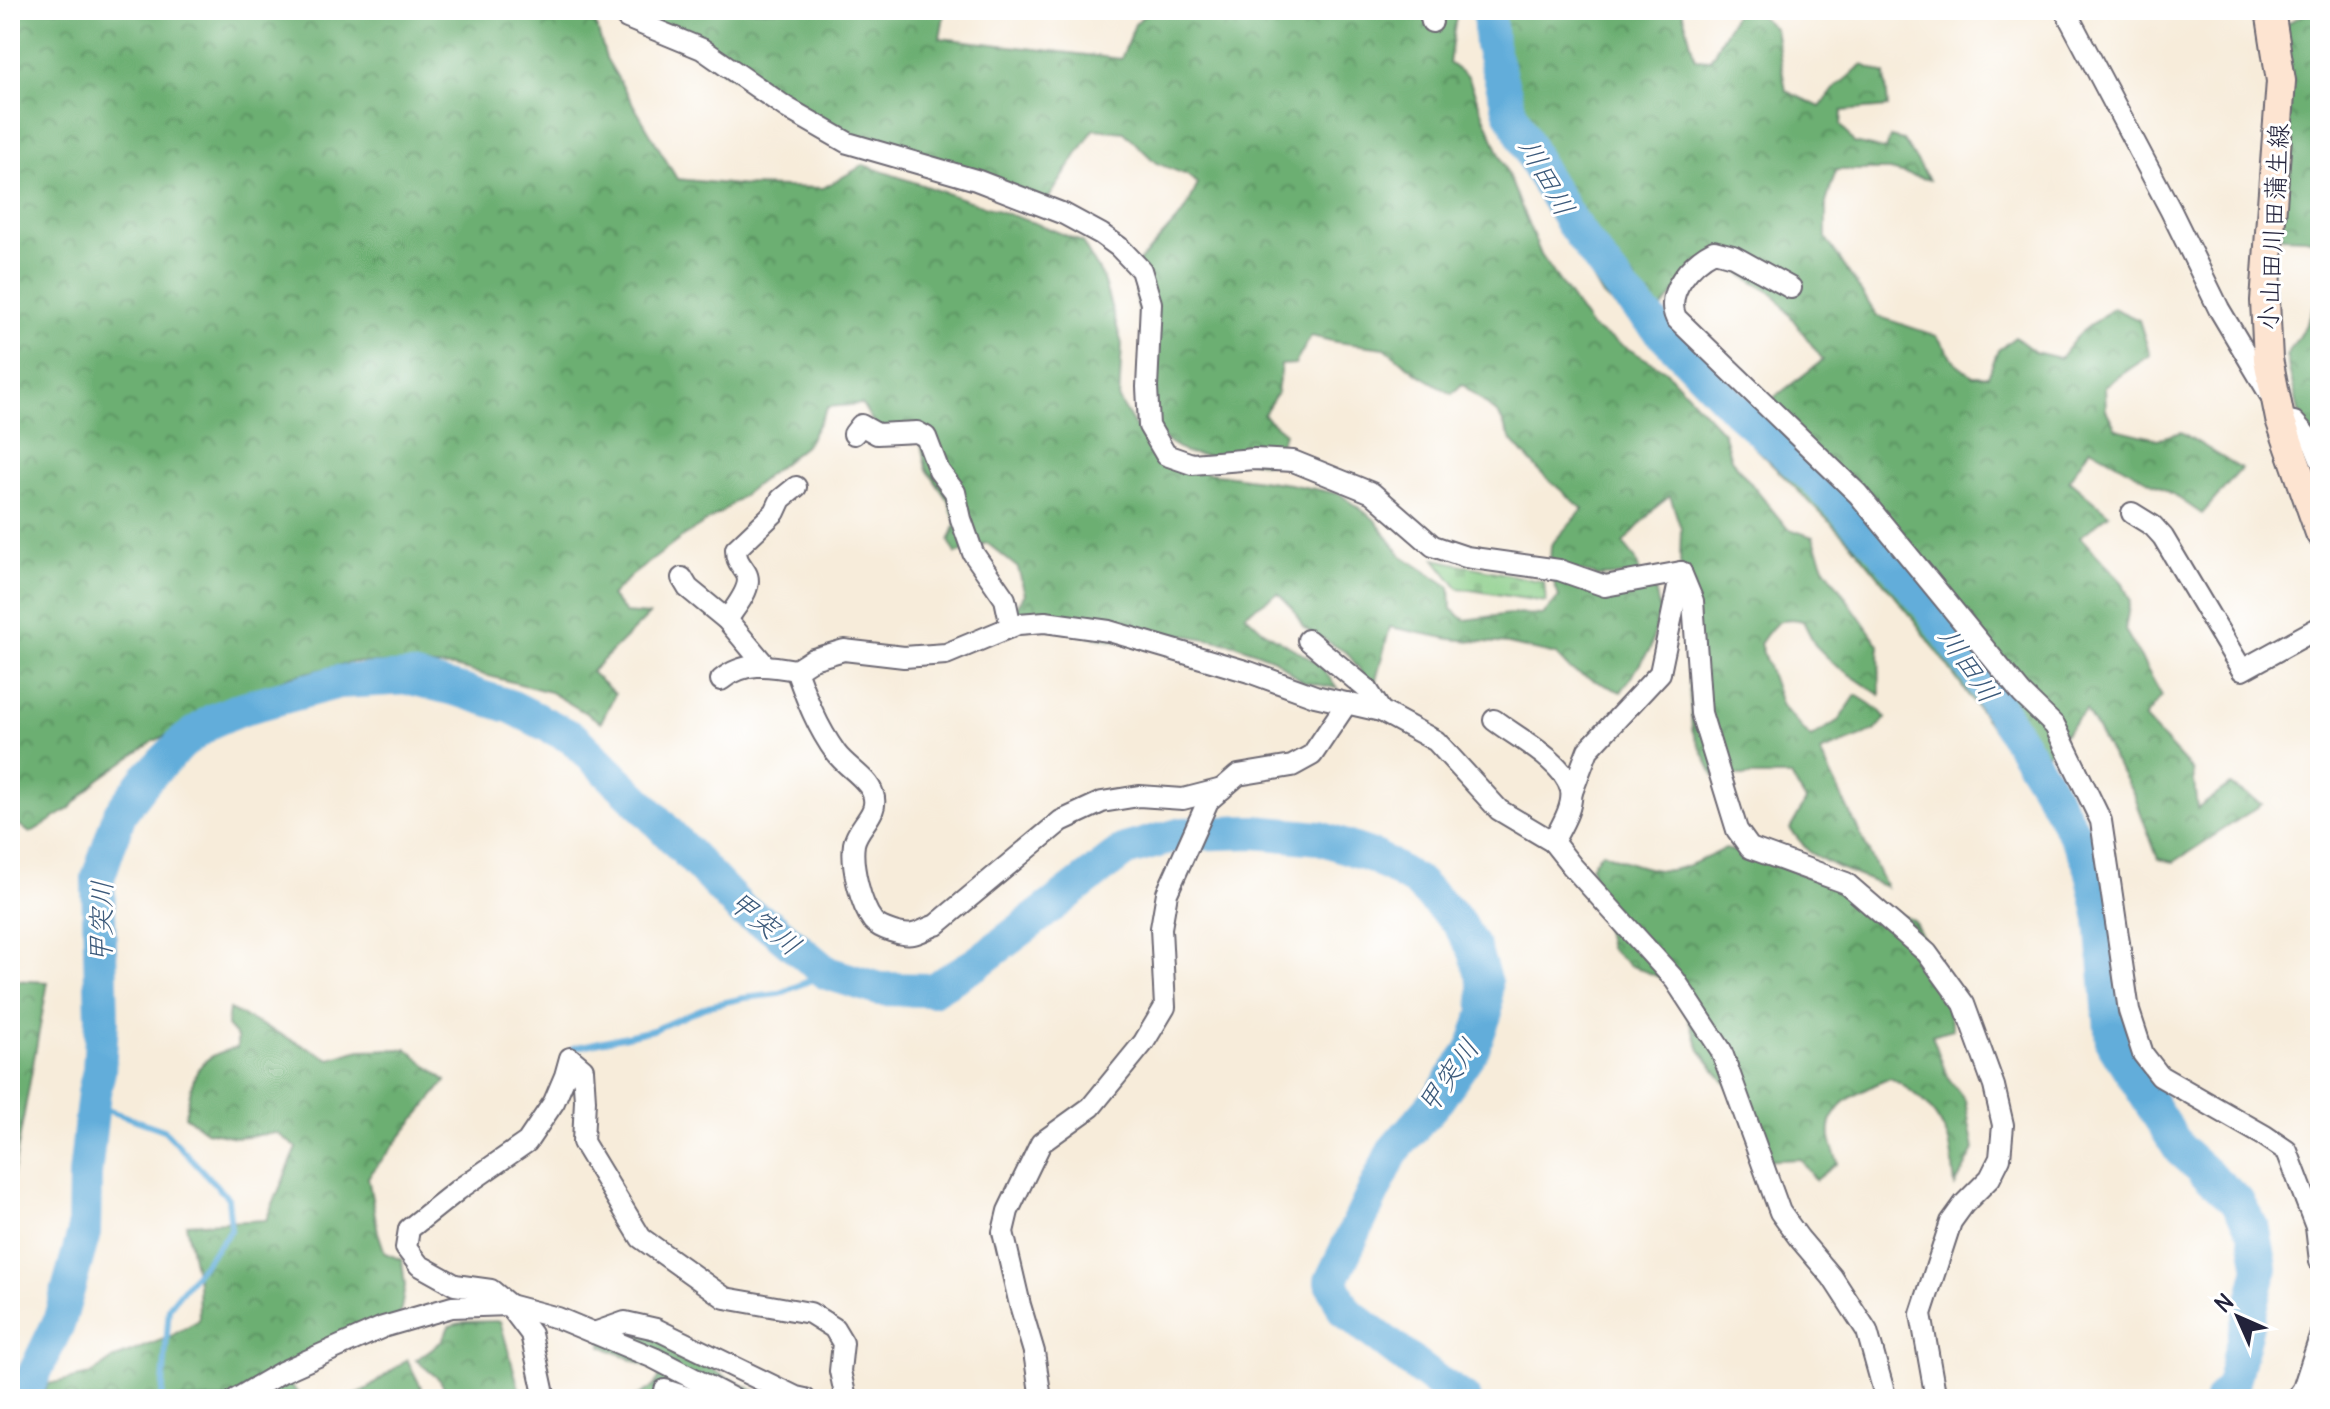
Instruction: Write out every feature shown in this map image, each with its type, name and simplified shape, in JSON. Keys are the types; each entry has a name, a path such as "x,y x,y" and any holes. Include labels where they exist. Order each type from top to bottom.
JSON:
{"main road":[{"name":"小山田川田蒲生線","path":"2270,10 2281,81 2265,301 2268,359 2278,411 2320,533"}],"street":[{"path":"619,10 627,18 702,49 787,108 848,143 976,180 1064,214 1119,247 1141,270 1151,303 1147,387 1149,426 1166,455 1192,464 1254,459 1293,461 1372,493 1433,546 1466,557 1559,570 1605,586 1681,572"},
{"path":"2065,10 2219,309 2278,411 2294,422 2314,444 2320,459"},
{"path":"1791,288 1733,256 1714,251 1700,258 1677,288 1672,309 1676,318 1858,494 2022,694 2055,726 2101,821 2129,1011 2143,1054 2160,1076 2287,1151 2316,1227 2320,1261"},
{"path":"854,434 861,425 877,434 917,432 926,437 939,471 955,492 973,553 1005,599 1011,627"},
{"path":"727,620 748,585 748,576 736,559 736,549 775,512 781,499 796,487"},
{"path":"2132,513 2153,526 2163,537 2242,670 2320,627"},
{"path":"1553,842 1567,814 1588,750 1660,673 1681,572"},
{"path":"1681,572 1693,601 1701,713 1737,830 1750,848 1846,883 1927,953 1964,1004 1994,1086 2003,1125 2000,1158 1990,1178 1951,1222 1921,1314 1936,1399"},
{"path":"682,578 688,588 727,620 764,664"},
{"path":"721,680 730,672 764,664 796,670 813,659 844,650 904,657 946,654 1018,624 1045,622 1109,631 1249,672 1315,696 1381,711 1436,741 1499,810 1553,842 1675,980 1721,1050 1780,1212 1832,1277 1867,1331 1886,1399"},
{"path":"1308,640 1367,689 1381,711"},
{"path":"796,670 817,725 839,757 871,789 875,798 874,809 856,836 855,879 874,922 886,929 912,934 936,925 1061,821 1102,802 1139,796 1183,799 1215,795"},
{"path":"1041,1399 1034,1352 1003,1232 1008,1211 1041,1143 1091,1107 1144,1042 1165,1007 1161,928 1167,893 1215,795 1238,775 1292,766 1312,755 1347,703"},
{"path":"1494,720 1563,770 1572,792"},
{"path":"545,1399 531,1334 509,1305 491,1290 455,1285 419,1265 406,1248 409,1229 527,1142 554,1102 570,1058 583,1069 583,1142 641,1238 725,1298 810,1313 834,1328 843,1343 840,1371 846,1399"},
{"path":"236,1399 282,1372 383,1327 452,1307 509,1305 558,1318 654,1358 733,1399"},
{"path":"594,1333 625,1322 656,1329 805,1399"},
{"path":"2296,1399 2303,1389 2320,1337"},
{"path":"665,1390 692,1399"}],"green space":[{"path":"10,10 587,10 595,21 606,58 677,179 748,186 823,188 864,165 1082,242 1102,276 1122,344 1119,400 1143,439 1173,468 1340,494 1374,519 1401,555 1450,587 1451,609 1465,620 1509,614 1543,615 1559,597 1551,573 1654,586 1660,611 1650,649 1621,692 1570,670 1556,655 1508,644 1450,639 1390,627 1374,688 1347,653 1303,627 1293,608 1278,593 1245,614 1262,630 1319,664 1337,688 1303,682 1274,659 1235,644 1178,634 1118,641 1008,620 1025,594 1018,568 987,543 956,554 949,541 956,524 949,502 926,468 919,434 875,426 862,404 828,407 807,444 722,512 631,576 611,596 625,613 649,615 591,672 615,694 601,722 550,692 454,667 354,662 289,677 154,741 98,780 69,809 30,833 10,818"},
{"path":"618,10 945,10 940,38 1121,59 1135,24 1149,10 1457,10 1449,63 1468,77 1541,255 1592,328 1665,370 1723,432 1731,459 1787,528 1813,537 1824,566 1879,645 1880,695 1834,664 1815,645 1803,621 1788,619 1777,623 1760,644 1782,706 1811,738 1839,720 1856,695 1886,718 1875,731 1820,752 1886,887 1810,853 1790,829 1806,801 1791,776 1714,776 1692,730 1680,559 1681,529 1670,496 1623,543 1635,558 1641,575 1597,576 1550,563 1551,545 1583,509 1541,473 1512,441 1499,415 1462,384 1452,394 1415,372 1385,348 1311,336 1295,364 1281,365 1277,393 1263,415 1285,433 1271,464 1186,453 1164,439 1153,419 1151,374 1136,296 1138,263 1185,211 1198,184 1187,175 1156,163 1124,132 1094,129 1043,207 844,142"},
{"path":"1478,10 1682,10 1695,59 1710,60 1737,10 1753,10 1775,29 1786,91 1820,107 1836,87 1863,65 1885,74 1888,107 1842,111 1841,125 1854,143 1886,150 1890,137 1903,140 1929,180 1890,170 1836,170 1826,203 1826,238 1877,316 1937,336 1956,363 1973,376 1988,376 1998,350 2015,337 2035,352 2060,358 2080,333 2113,308 2139,320 2150,355 2105,386 2106,410 2116,429 2157,439 2181,432 2241,469 2202,514 2090,448 2069,480 2109,514 2080,537 2123,583 2130,600 2125,630 2162,696 2144,718 2193,771 2197,809 2230,785 2262,804 2174,862 2158,859 2134,795 2086,710 2027,776 1908,612 1851,543 1752,445 1758,410 1823,360 1774,294 1726,266 1700,261 1643,332 1603,296 1580,256 1541,146 1485,67 1477,45"},
{"path":"2313,10 2320,10 2320,242 2281,237 2283,25"},
{"path":"2320,292 2320,444 2299,412 2286,356 2307,323"},
{"path":"1435,559 1544,582 1546,602 1458,588"},
{"path":"1725,849 1755,856 1914,921 1935,961 1953,1029 1932,1035 1947,1076 1965,1100 1974,1150 1955,1186 1945,1131 1918,1097 1890,1078 1840,1106 1830,1126 1838,1163 1816,1180 1800,1159 1759,1161 1736,1098 1700,1050 1676,984 1629,965 1609,948 1591,866 1602,852 1636,865 1663,870 1677,869"},
{"path":"10,980 48,982 10,1191"},
{"path":"229,1009 330,1059 360,1050 407,1049 446,1081 368,1177 385,1253 402,1260 405,1286 400,1315 287,1379 302,1399 41,1399 48,1384 90,1375 113,1359 169,1337 199,1320 198,1283 186,1224 266,1220 297,1148 277,1133 236,1137 206,1131 185,1116 194,1080 203,1063 237,1048 237,1037 227,1026"},
{"path":"500,1321 522,1399 450,1399 440,1380 416,1360 442,1341 449,1326 464,1322"},
{"path":"599,1324 632,1328 679,1348 720,1374 771,1399 632,1399 654,1386 661,1373 602,1346"},
{"path":"407,1359 424,1393 417,1399 344,1399 366,1390"}],"waterway":[{"name":"川田川","path":"1489,10 1491,45 1510,111 1539,169 1571,222 1623,292 1736,409 1817,481 1879,546 1927,604 1987,689 2084,851 2091,868 2102,919 2112,1042 2180,1150 2237,1201 2254,1231 2261,1268 2232,1385 2221,1399"},
{"name":"甲突川","path":"22,1399 59,1322 84,1233 85,1175 99,1071 102,1020 98,878 120,813 146,779 182,743 212,721 240,709 338,682 411,678 512,707 573,738 743,911 771,926 827,973 879,989 932,990 977,963 1125,850 1183,834 1255,832 1320,838 1375,857 1417,882 1457,921 1474,949 1485,983 1486,1012 1473,1048 1439,1098 1393,1151 1331,1281 1345,1311 1464,1399"},
{"path":"573,1048 653,1030 708,1006 779,994 827,973"},
{"path":"93,1105 164,1130 228,1198 231,1230 169,1307 162,1399"}]}
